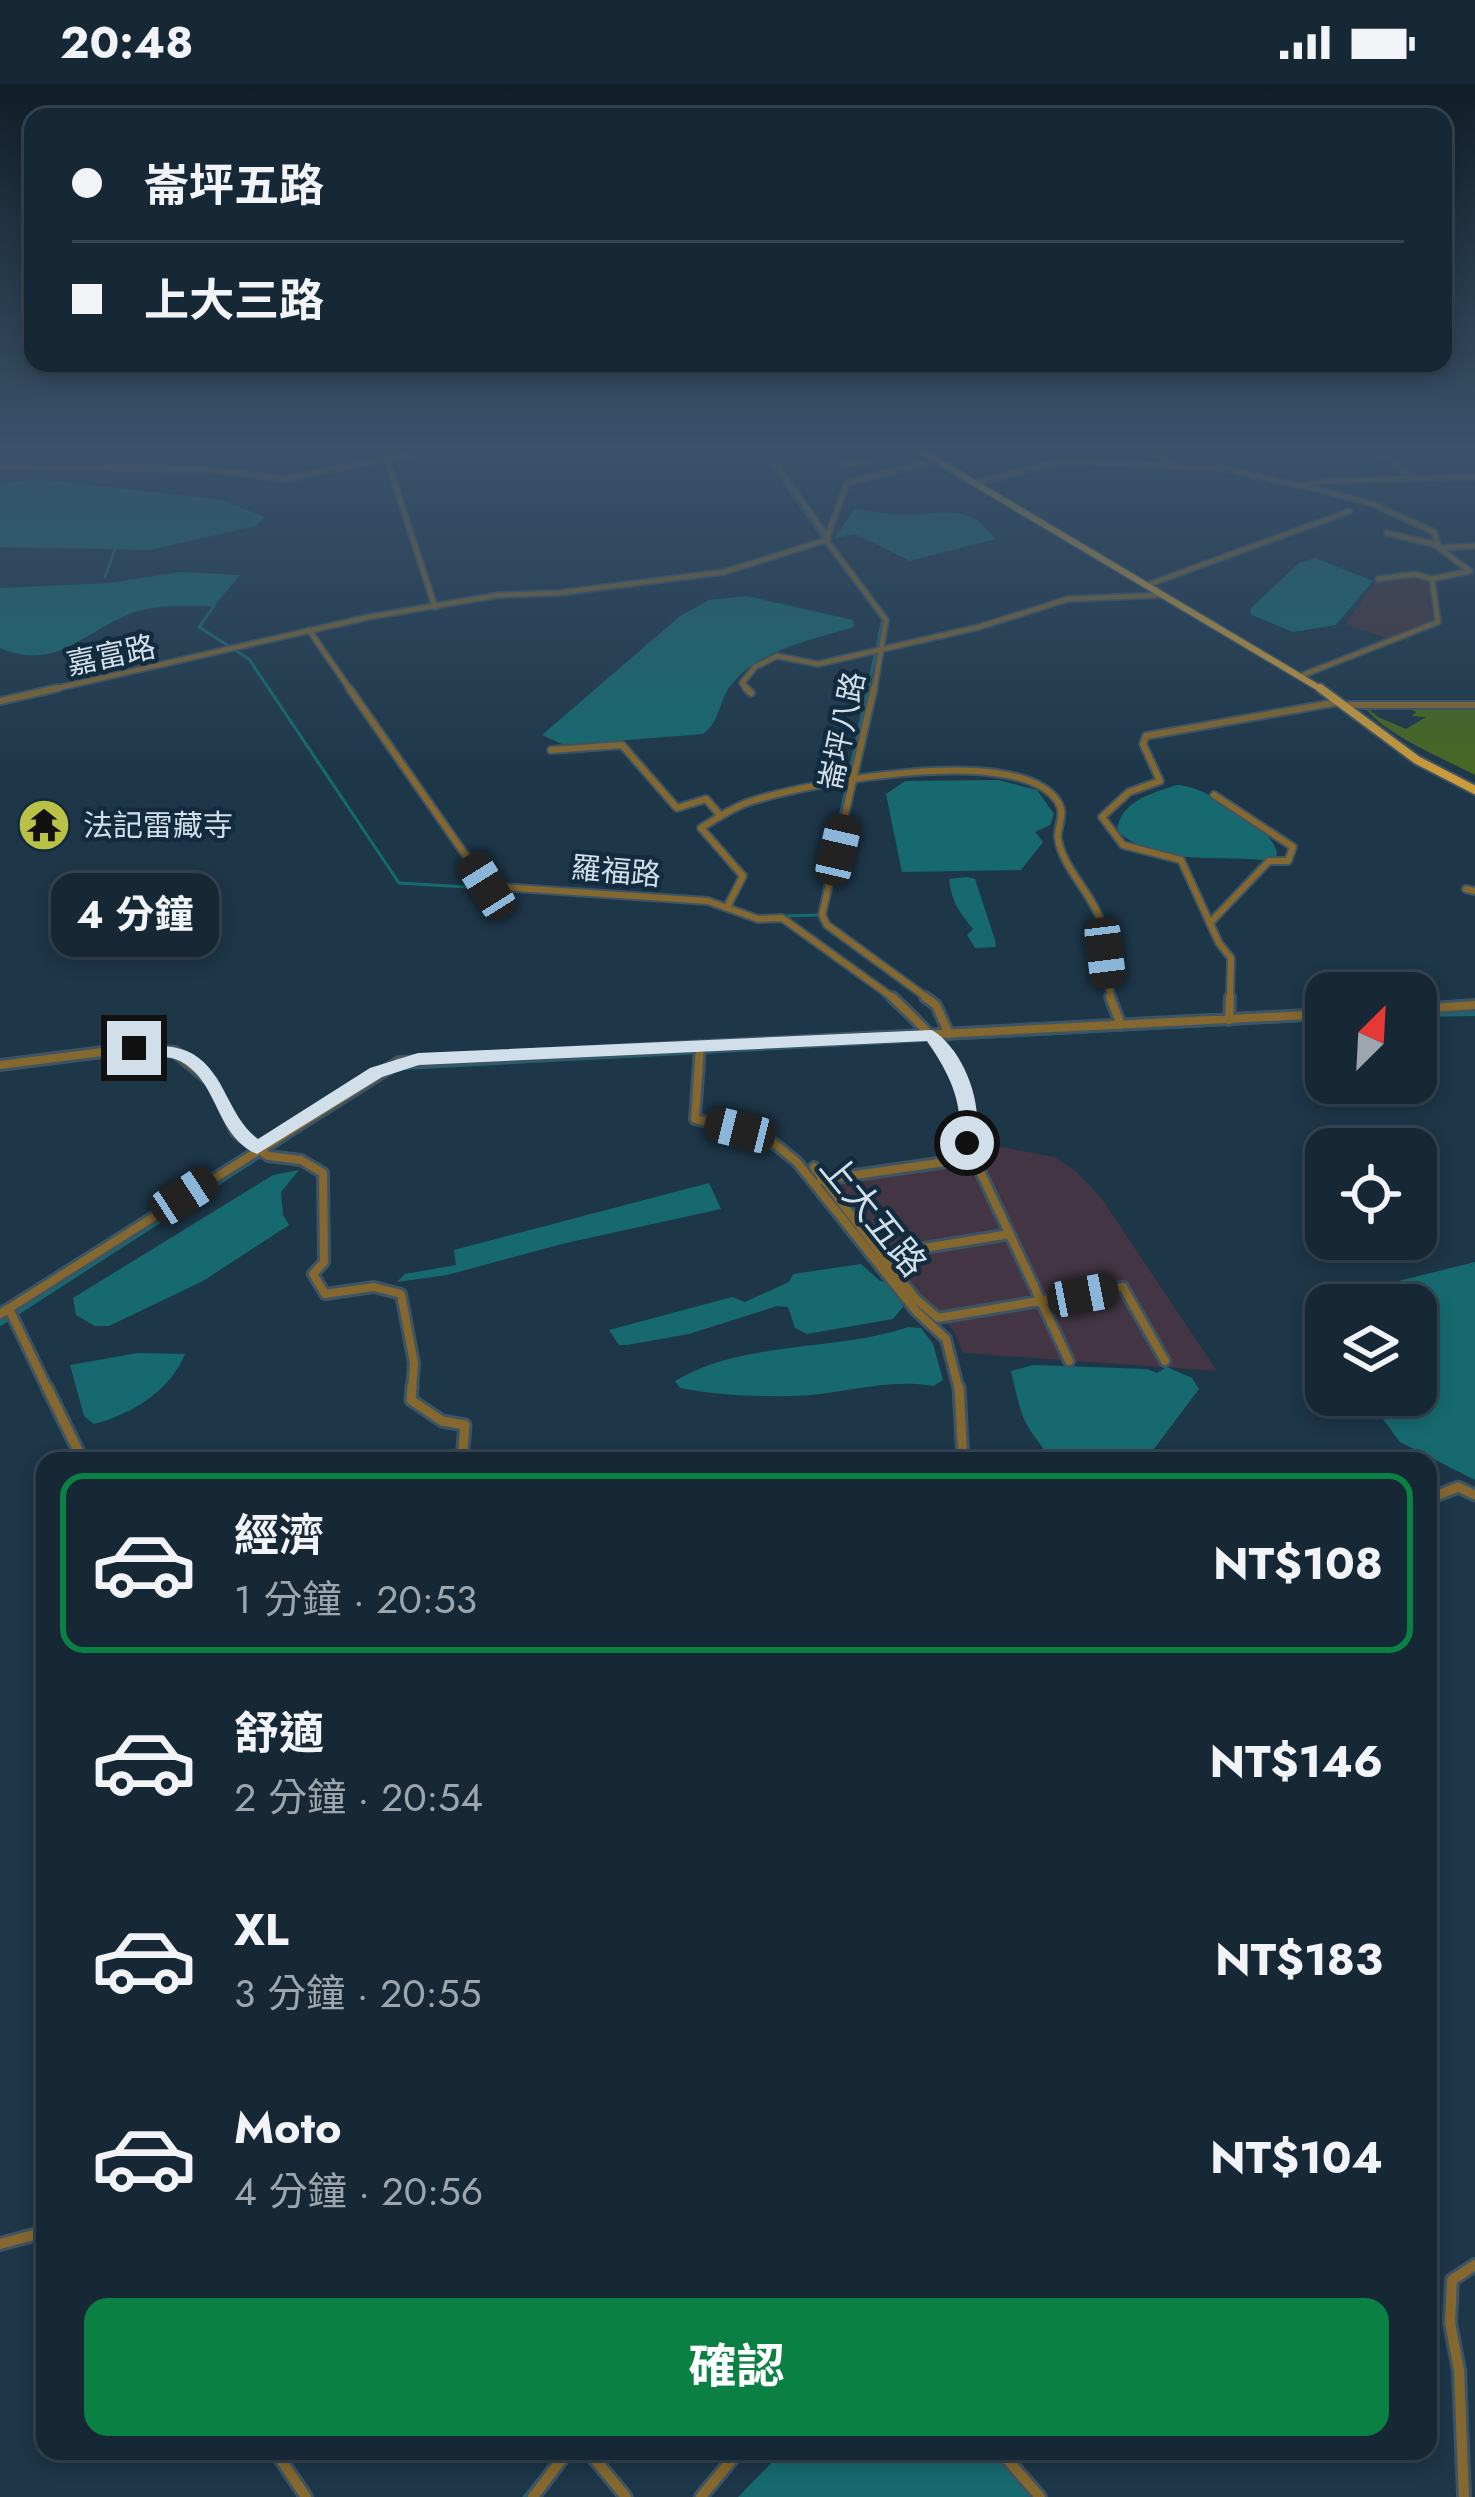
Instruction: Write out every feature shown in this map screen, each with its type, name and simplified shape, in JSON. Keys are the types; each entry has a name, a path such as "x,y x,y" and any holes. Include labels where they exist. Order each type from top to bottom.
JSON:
{"main road":[{"path":"1101,557 1303,675 1418,760 1475,790"}],"street":[{"path":"418,557 435,608"},
{"name":"嘉富路","path":"0,701 309,630 499,595 559,593 724,572 772,557"},
{"name":"崙坪八路","path":"840,557 886,620 868,731 822,915 827,925 936,1005 949,1034"},
{"path":"1147,584 1223,557"},
{"path":"1378,579 1415,574 1432,579 1470,571 1451,557"},
{"path":"1303,675 1438,622 1432,579"},
{"path":"752,693 742,683 771,658 818,664 979,627 1068,599 1143,599 1164,594"},
{"name":"羅福路","path":"309,630 487,886 708,902 758,920 782,918 892,997 936,1039"},
{"path":"1229,1020 1231,958 1181,860 1122,848 1103,825 1107,807 1129,792 1160,782 1143,744 1146,736 1341,704 1475,705"},
{"path":"551,750 622,746 677,808 706,799 720,815"},
{"path":"727,907 743,877 701,828 720,815 753,801 912,772 1000,770 1022,775 1053,794 1063,816 1058,840 1101,920 1111,1002 1120,1025"},
{"path":"1210,923 1269,861 1288,861 1293,847 1214,795"},
{"path":"1437,1008 1475,1005"},
{"path":"78,1452 9,1313 399,1062 936,1039 949,1034 1305,1015"},
{"path":"936,1039 956,1070 971,1119 967,1143 1070,1361"},
{"path":"0,1065 134,1048 175,1052 212,1082 236,1132 262,1151 301,1160 322,1174 324,1262 313,1274 322,1292 374,1287 401,1294 414,1363 411,1400 442,1421 465,1425 463,1452"},
{"name":"上大五路","path":"700,1050 694,1119 775,1142 946,1339 958,1377 962,1452"},
{"path":"820,1180 974,1158"},
{"path":"814,1167 929,1318 1124,1287 1165,1361"},
{"path":"880,1255 1010,1234"},
{"path":"1437,1495 1458,1487 1475,1495"},
{"path":"0,2244 36,2234"},
{"path":"1464,2497 1459,2370 1450,2324 1452,2280 1475,2265"},
{"path":"281,2460 306,2497"},
{"path":"533,2497 561,2460"},
{"path":"595,2460 626,2497"},
{"path":"701,2497 732,2460"},
{"path":"1008,2460 1040,2497"}],"shaded area":[{"path":"1315,558 1373,581 1336,625 1293,632 1252,615 1250,609 1299,563"},
{"path":"180,572 240,575 214,606 139,611 52,653 19,654 0,648 0,588 109,583"},
{"path":"1417,576 1431,580 1434,622 1394,641 1346,624 1375,582"},
{"path":"746,596 853,620 854,627 787,647 756,663 731,685 703,734 564,745 542,735 680,616 709,600"},
{"path":"999,780 1037,790 1054,814 1050,825 1035,832 1043,842 1021,870 902,872 886,794 905,781"},
{"path":"1177,785 1203,792 1251,821 1273,844 1277,854 1273,861 1171,855 1134,843 1117,831 1131,805"},
{"path":"949,879 975,879 996,947 975,948 967,935 973,929 957,906"},
{"path":"975,1142 1054,1157 1076,1171 1102,1199 1217,1371 963,1353 953,1330 901,1276 827,1183 981,1159"},
{"path":"299,1170 281,1192 289,1225 203,1281 109,1326 95,1326 76,1315 73,1298 273,1175"},
{"path":"709,1183 721,1209 447,1275 397,1282 405,1274 456,1265 454,1250"},
{"path":"1475,1262 1475,1480 1437,1461 1437,1452 1420,1452 1400,1442 1381,1416 1437,1416 1437,1284 1386,1284"},
{"path":"861,1264 880,1281 888,1282 903,1307 893,1319 807,1334 795,1328 788,1307 777,1306 689,1334 627,1345 619,1345 609,1330 732,1297 745,1302 789,1282 793,1274"},
{"path":"921,1328 933,1344 943,1380 933,1386 897,1384 765,1396 680,1388 675,1381 701,1368 759,1352"},
{"path":"138,1353 185,1354 160,1390 122,1414 94,1424 84,1416 70,1365"},
{"path":"1033,1365 1157,1373 1167,1367 1192,1378 1199,1389 1152,1452 1046,1452 1024,1420 1011,1371"},
{"path":"774,2460 994,2460 1013,2470 1036,2497 738,2497"}],"green space":[{"path":"1364,705 1406,729 1426,717 1412,716 1416,712 1400,705 1475,706 1475,775 1398,735"}],"waterway":[{"path":"105,577 112,557"},
{"path":"836,557 846,570"},
{"path":"819,913 884,614 862,584"},
{"path":"214,606 199,627 249,659 399,883 484,888"},
{"path":"785,916 819,915"},
{"path":"825,927 904,985"},
{"path":"876,989 914,1023"},
{"path":"927,1001 938,1018"},
{"path":"1437,1014 1475,1013"},
{"path":"384,1074 403,1067 1298,1019"},
{"path":"0,1323 288,1137"},
{"path":"525,2497 554,2461"}],"place":[{"name":"法記雷藏寺","path":"44,825"}],"route":[{"path":"134,1048 185,1056 212,1082 236,1132 257,1148 399,1062 932,1036 956,1070 971,1119 967,1143"}]}
